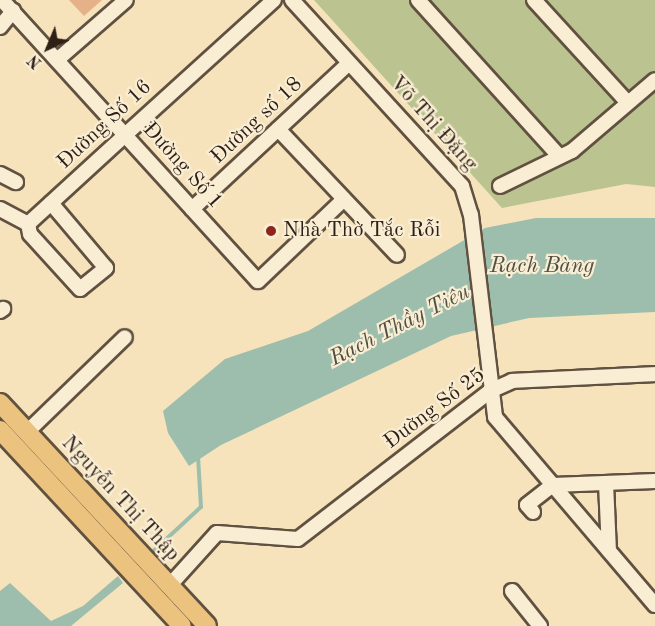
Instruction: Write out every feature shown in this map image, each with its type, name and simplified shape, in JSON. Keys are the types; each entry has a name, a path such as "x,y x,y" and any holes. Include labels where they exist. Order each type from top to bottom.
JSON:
{"main road":[{"name":"Nguyễn Thị Thập","path":"0,403 27,432 126,552"},
{"name":"Nguyễn Thị Thập","path":"0,430 126,552 207,626"},
{"name":"Nguyễn Thị Thập","path":"157,581 182,626"}],"street":[{"name":"Đường Số 1","path":"2,0 258,281 343,200"},
{"path":"57,60 126,0"},
{"name":"Đường Số 16","path":"28,224 274,0"},
{"name":"Võ Thị Đặng","path":"292,0 462,186 471,215 486,370 495,417 655,605"},
{"path":"418,0 559,156"},
{"path":"534,0 628,103"},
{"path":"0,27 13,11"},
{"name":"Đường số 18","path":"192,209 349,63"},
{"path":"500,186 559,156 655,80"},
{"path":"278,129 397,255"},
{"path":"0,174 16,182"},
{"path":"0,209 28,224 30,234 80,289 106,268 51,203"},
{"path":"27,432 125,337"},
{"name":"Đường Số 25","path":"157,581 217,533 298,539 490,390 512,381 655,374"},
{"path":"533,512 527,505 553,485 655,481"},
{"path":"606,483 609,551"},
{"path":"640,588 655,587"},
{"path":"512,591 535,624"}],"green space":[{"path":"314,0 655,0 655,187 626,184 502,208"}],"water":[{"name":"Rạch Bàng","path":"536,218 655,218 655,312 529,318 451,336 221,445 189,466 168,433 163,411 225,359 308,331 485,228"},
{"path":"118,576 123,583 71,626 0,626 0,591 10,583 51,621 83,606"}],"building":[{"path":"69,0 102,0 84,16"}],"waterway":[{"path":"148,556 201,507 198,456"}],"place":[{"name":"Nhà Thờ Tắc Rỗi","path":"271,231"}],"water label":[{"name":"Rạch Thầy Tiêu","path":"400,326"}]}
